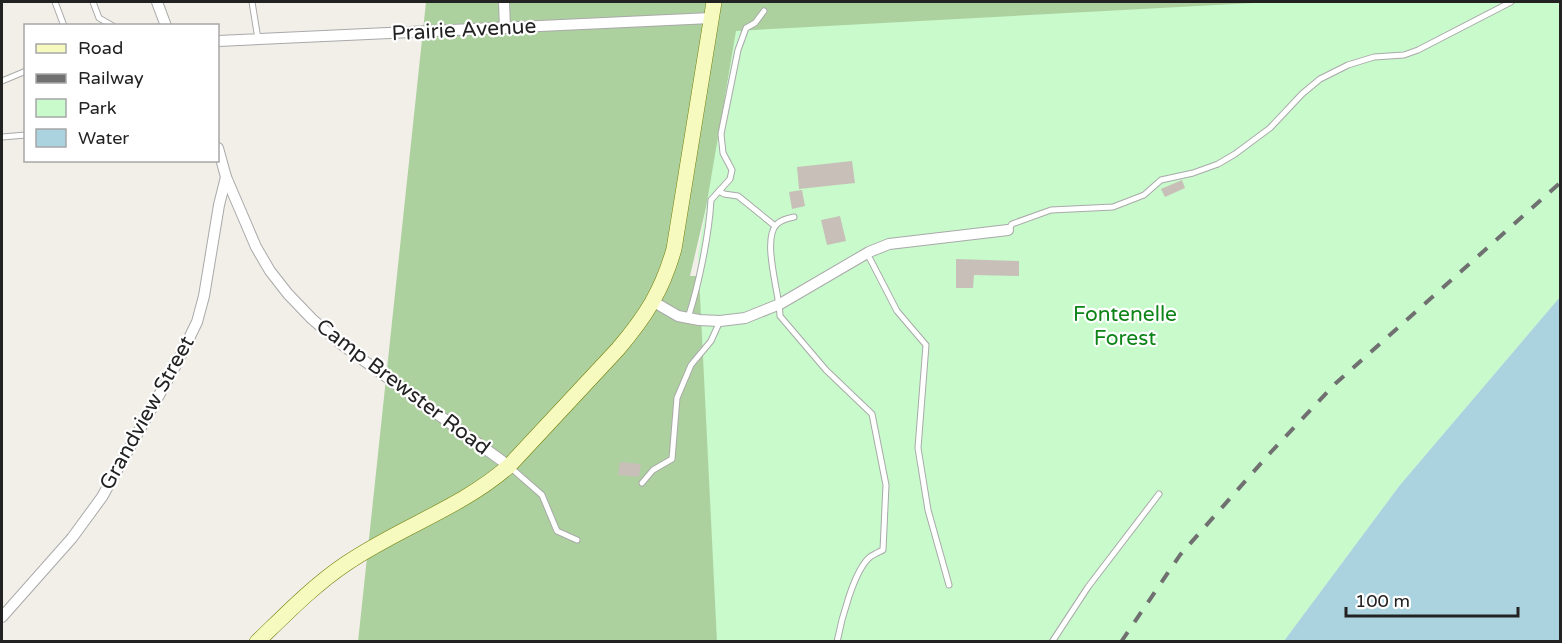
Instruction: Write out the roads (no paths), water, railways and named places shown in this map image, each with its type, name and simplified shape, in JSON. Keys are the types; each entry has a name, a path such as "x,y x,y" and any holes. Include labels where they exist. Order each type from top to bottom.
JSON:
{"main road":[{"path":"257,642 316,586 349,562 465,498 495,478 618,350 654,302 662,287 674,249 714,2"}],"street":[{"path":"157,2 164,24"},
{"path":"504,2 505,28"},
{"name":"Prairie Avenue","path":"219,41 711,18"},
{"name":"Camp Brewster Road","path":"219,152 226,177 256,247 270,271 288,294 341,344 509,466"},
{"name":"Grandview Street","path":"2,617 72,538 102,497 177,363 197,322 204,296 226,177"},
{"path":"654,302 678,316 688,318 720,321 745,318 780,304 867,253 888,244 1008,230"}],"lane":[{"path":"55,2 63,24"},
{"path":"93,2 99,18 110,24"},
{"path":"252,2 258,39"},
{"path":"1008,230 1012,224 1051,210 1113,207 1144,195 1161,180 1193,173 1218,164 1270,128 1302,94 1320,79 1348,65 1374,57 1404,56 1511,2"},
{"path":"688,318 695,297 710,224 711,200 730,179 732,170 723,153 721,134 738,50 746,28 755,23 764,11"},
{"path":"2,81 24,72"},
{"path":"2,137 24,135"},
{"path":"719,191 738,196 775,226"},
{"path":"794,217 778,222 772,231 771,255 780,316 826,370 872,414 886,485 883,550 868,558 855,582 841,620 837,642"},
{"path":"867,253 897,310 926,345 918,448 928,510 949,585"},
{"path":"642,483 652,470 672,459 677,398 691,365 711,341 720,321"},
{"path":"509,466 542,495 557,531 577,540"},
{"path":"1052,642 1088,587 1159,494"}],"water":[{"path":"1560,297 1560,641 1284,641 1400,485"}],"railway":[{"path":"1121,642 1180,555 1336,383 1560,183"}],"park label":[{"name":"Fontenelle Forest","path":"1125,326"}]}
